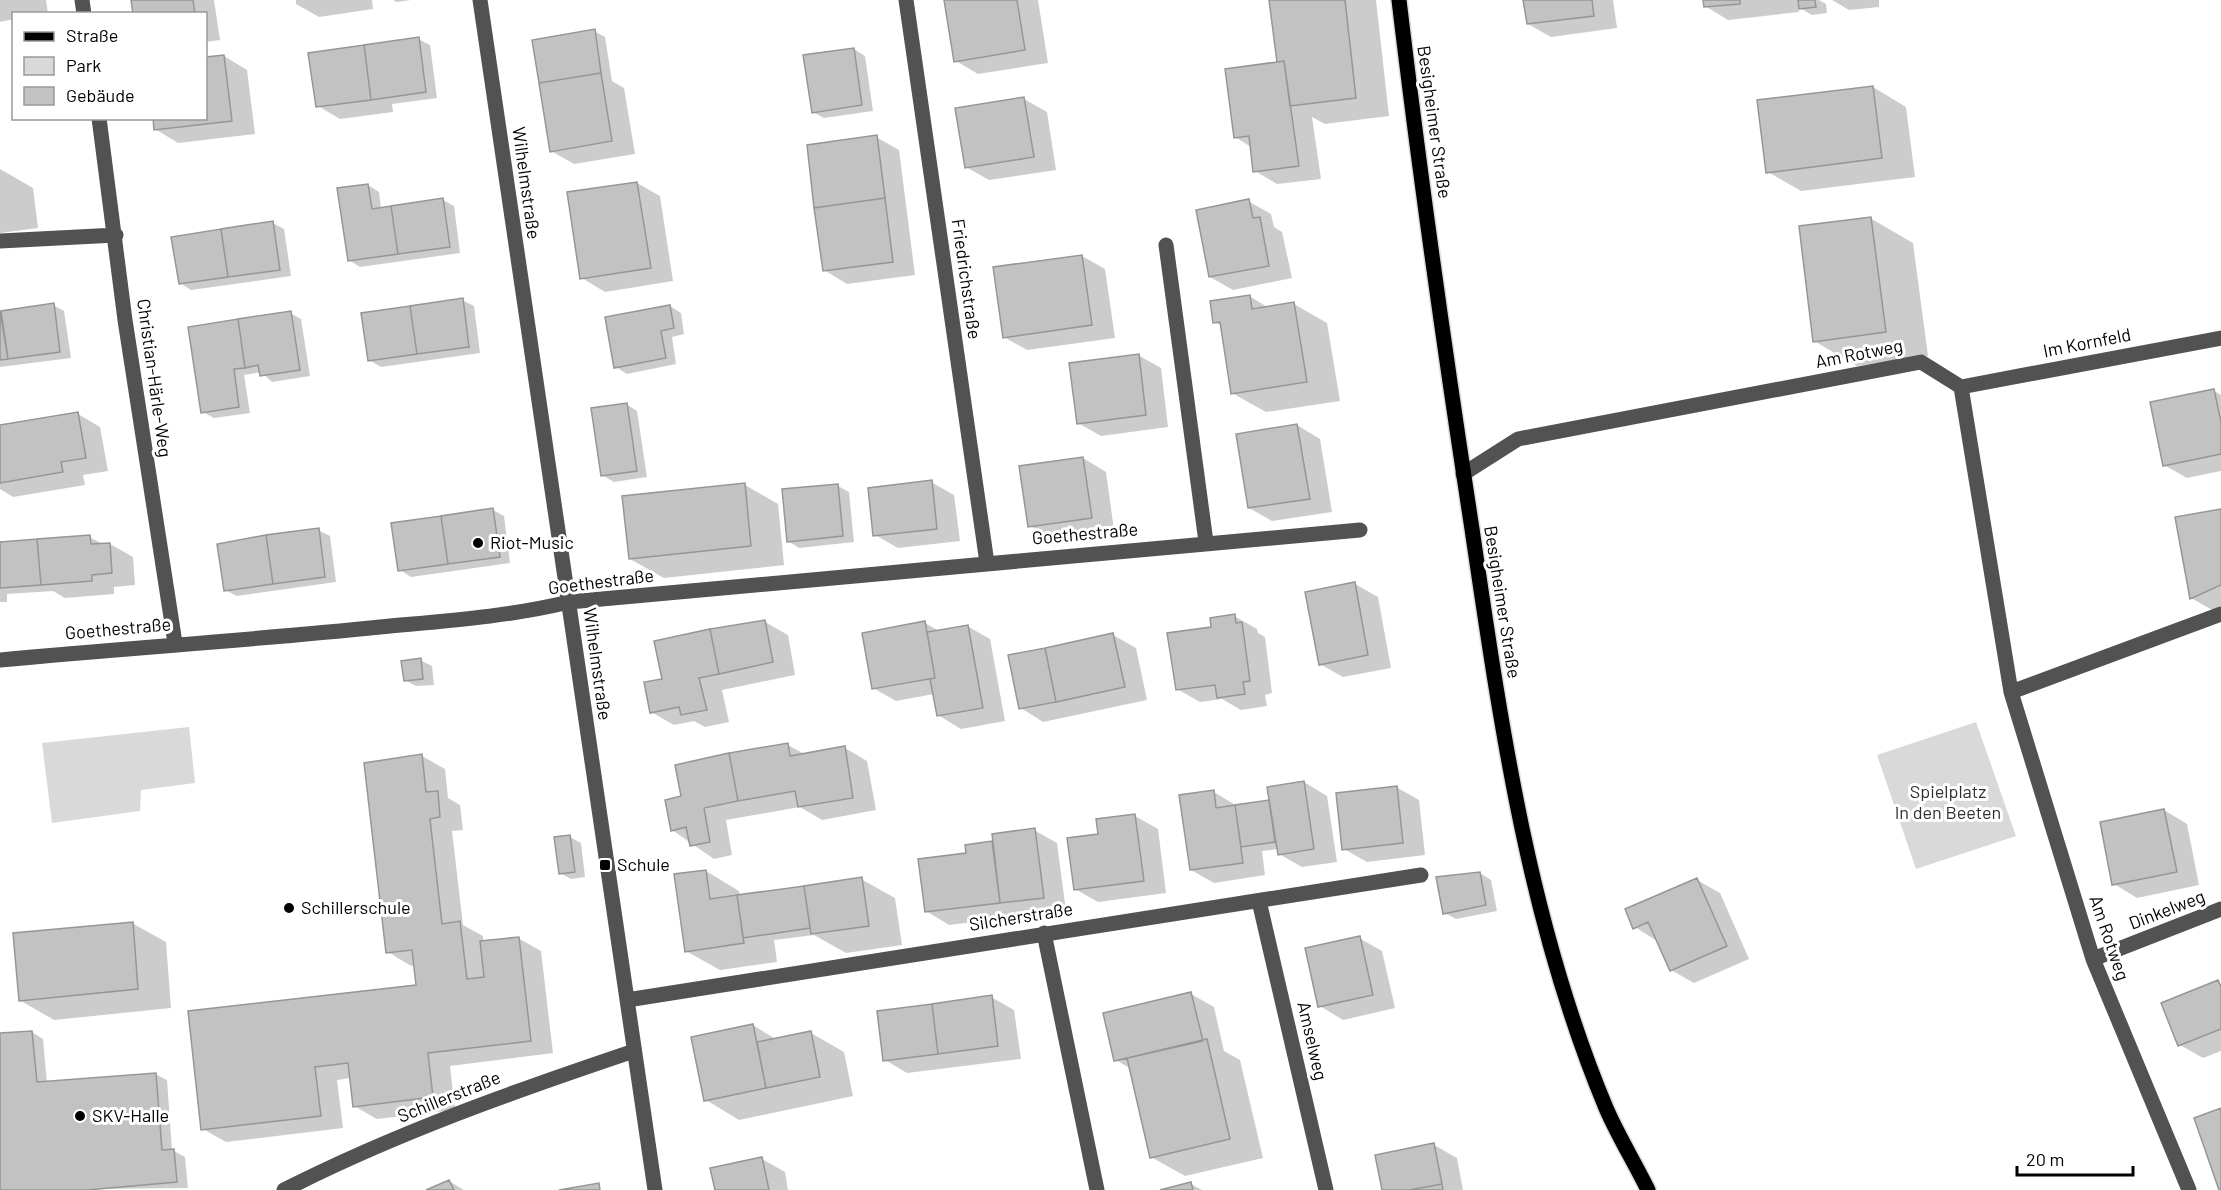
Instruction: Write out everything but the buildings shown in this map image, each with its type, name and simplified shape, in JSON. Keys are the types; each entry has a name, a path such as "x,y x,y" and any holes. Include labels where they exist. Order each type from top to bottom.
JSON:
{"main road":[{"name":"Besigheimer Straße","path":"1399,0 1463,474 1502,732 1517,811 1552,954 1607,1109 1648,1190"}],"street":[{"name":"Wilhelmstraße","path":"480,0 569,602 609,894 655,1190"},
{"name":"Friedrichstraße","path":"906,0 987,563"},
{"name":"Christian-Härle-Weg","path":"99,120 116,234 125,320 175,643"},
{"path":"0,241 116,234"},
{"path":"1166,245 1206,542"},
{"name":"Im Kornfeld","path":"1961,387 2221,338"},
{"name":"Am Rotweg","path":"1463,474 1518,439 1921,362 1961,387 2011,692 2093,959 2189,1190"},
{"name":"Goethestraße","path":"0,660 526,612 569,602 1206,542 1360,530"},
{"path":"2011,692 2221,614"},
{"name":"Silcherstraße","path":"627,1000 1422,875"},
{"name":"Amselweg","path":"1259,901 1326,1190"},
{"name":"Dinkelweg","path":"2093,959 2221,909"},
{"path":"1044,933 1097,1190"},
{"name":"Schillerstraße","path":"284,1190 335,1164 508,1094 634,1051"}],"green space":[{"name":"Spielplatz In den Beeten","path":"1976,722 2016,836 1916,869 1877,755"},
{"path":"189,727 195,783 141,790 140,811 52,823 42,743"}],"place":[{"name":"Riot-Music","path":"478,543"},
{"name":"Schule","path":"605,865"},
{"name":"Schillerschule","path":"289,908"},
{"name":"SKV-Halle","path":"80,1116"}]}
